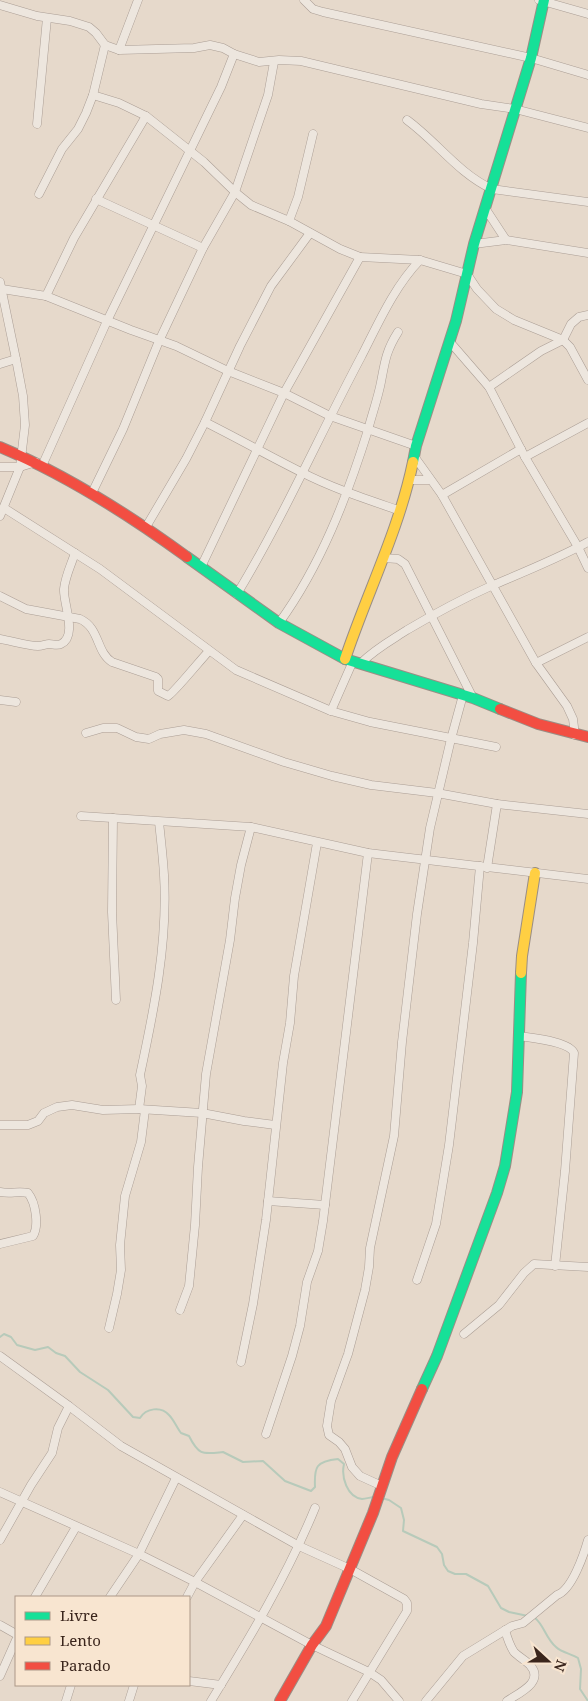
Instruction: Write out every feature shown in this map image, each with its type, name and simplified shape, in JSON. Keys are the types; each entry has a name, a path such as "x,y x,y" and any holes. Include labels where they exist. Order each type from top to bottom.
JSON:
{"street":[{"path":"119,50 138,0"},
{"path":"304,0 313,9 324,12 531,58 588,75"},
{"path":"331,711 353,661 360,614 383,558 409,480 415,451 450,342 474,244 531,58 542,1 588,14"},
{"path":"0,6 89,27 106,45 119,50 194,48 210,45 259,62 279,60 301,61 481,104 516,109 588,128"},
{"path":"37,124 47,18"},
{"path":"39,194 62,149 78,129 86,113 93,95 106,45"},
{"path":"39,464 190,152 234,54"},
{"path":"92,493 123,429 159,341 204,248 235,192 268,95 274,62"},
{"path":"93,95 119,103 146,116 204,162 235,192 251,204 289,221 350,254 360,257 420,260 467,274 477,289 496,309 514,320 563,340 570,347 588,380"},
{"path":"46,296 74,238 146,116"},
{"path":"408,120 425,133 459,168 477,182 492,188 588,202"},
{"path":"289,221 298,198 313,134"},
{"path":"96,199 204,248"},
{"path":"485,208 506,240"},
{"path":"146,527 205,422 228,371 271,286 310,233"},
{"path":"474,244 506,240 588,253"},
{"path":"201,567 284,393 360,257"},
{"path":"237,594 252,569 391,300 409,272 420,260"},
{"path":"0,516 20,467 25,425 23,396 1,286 46,296 176,346 228,371 284,393 330,416 368,430 415,451 430,480 442,495 536,664 567,706 573,719 575,735"},
{"path":"489,387 541,351 563,340 571,324 579,317 588,315"},
{"path":"279,623 308,578 325,545 368,430 388,347 398,332"},
{"path":"450,342 489,387 525,457 578,547 588,568"},
{"path":"0,364 16,359"},
{"path":"205,422 258,448 302,473 346,492 398,510"},
{"path":"525,457 588,424"},
{"path":"0,447 22,455 92,493 146,527 279,623 353,661 468,696 538,724 588,738"},
{"path":"442,495 521,449"},
{"path":"0,467 20,467 39,464"},
{"path":"409,480 430,480"},
{"path":"4,508 75,553 236,670 331,711 370,722 496,747"},
{"path":"353,661 371,653 432,615 588,542"},
{"path":"0,640 17,641 30,645 58,645 63,642 67,636 69,617 64,603 64,589 67,574 75,553"},
{"path":"382,1486 360,1476 356,1472 345,1449 339,1442 329,1436 327,1426 331,1401 348,1354 365,1290 370,1248 394,1136 417,914 430,828 450,739 468,696 432,615 405,564 398,559 383,558"},
{"path":"0,596 26,609 86,622 91,627 106,659 156,677 158,679 158,691 168,696 172,694 209,651"},
{"path":"536,664 588,637"},
{"path":"0,700 16,702"},
{"path":"86,733 103,728 117,728 136,737 149,739 160,734 184,730 206,734 284,762 371,785 438,793 497,804 588,814"},
{"path":"417,1280 436,1224 449,1144 483,867 497,804"},
{"path":"82,816 251,827 368,854 588,879"},
{"path":"112,818 112,912 116,1000"},
{"path":"109,1328 121,1270 120,1245 125,1196 141,1142 142,1086 140,1075 155,999 164,918 164,876 159,822"},
{"path":"180,1310 189,1286 202,1113 211,1038 230,940 240,865 251,827"},
{"path":"241,1362 254,1304 274,1154 275,1125 282,1063 290,1023 294,976 317,843"},
{"path":"266,1434 300,1326 307,1282 318,1251 368,854"},
{"path":"281,1701 312,1644 326,1626 350,1569 392,1458 437,1356 506,1166 517,1092 518,1014 522,956 535,873"},
{"path":"519,1036 546,1040 568,1047 574,1053 565,1171 555,1266"},
{"path":"0,1124 28,1125 38,1121 44,1113 57,1107 72,1105 103,1110 142,1109 202,1113 275,1125"},
{"path":"0,1192 10,1194 28,1193 33,1204 36,1226 33,1236 0,1244"},
{"path":"268,1202 325,1205"},
{"path":"464,1334 499,1305 524,1273 534,1264 588,1267"},
{"path":"0,1356 120,1446 299,1546 350,1569 404,1599 407,1603 407,1610 352,1701"},
{"path":"0,1540 31,1484 52,1453 55,1447 58,1428 69,1406"},
{"path":"111,1596 139,1554 176,1478"},
{"path":"0,1492 139,1554 368,1672 381,1680 399,1701"},
{"path":"211,1701 261,1617 299,1546 315,1508"},
{"path":"188,1596 195,1582 243,1515"},
{"path":"35,1596 76,1527"},
{"path":"426,1701 463,1656 512,1626 523,1623 557,1595 563,1593 578,1568 588,1540"},
{"path":"0,1625 15,1633"},
{"path":"505,1630 513,1650 529,1664 534,1671 535,1678 529,1687 507,1701"},
{"path":"0,1676 15,1642"},
{"path":"190,1681 221,1685"},
{"path":"66,1701 71,1686"},
{"path":"129,1701 134,1686"}],"waterway":[{"path":"0,1337 4,1334 11,1337 17,1345 35,1350 48,1347 56,1353 65,1356 80,1372 108,1390 133,1417 140,1418 146,1412 154,1409 166,1412 181,1433 189,1436 196,1447 202,1452 223,1452 243,1462 263,1461 285,1481 311,1491 315,1487 315,1474 318,1466 325,1461 338,1459 344,1464 344,1480 352,1495 362,1499 374,1497"},
{"path":"381,1498 389,1500 401,1508 404,1520 403,1531 437,1547 442,1554 444,1565 448,1571 455,1574 466,1574 488,1586 501,1608 509,1612 528,1616"},
{"path":"535,1618 556,1647 578,1658 581,1669 580,1689 588,1701"}],"traffic: fast":[{"path":"413,462 416,446 456,321 474,244 531,58 544,0"},
{"path":"187,557 279,623 345,659 473,698 500,709"},
{"path":"422,1389 437,1356 497,1193 505,1166 517,1092 521,973"}],"traffic: slow":[{"path":"345,659 400,512 413,462"},
{"path":"521,973 535,873"}],"traffic: jam":[{"path":"0,447 49,470 96,496 187,557"},
{"path":"500,709 538,724 588,737"},
{"path":"280,1701 312,1645 326,1626 373,1513 392,1457 422,1389"}]}
